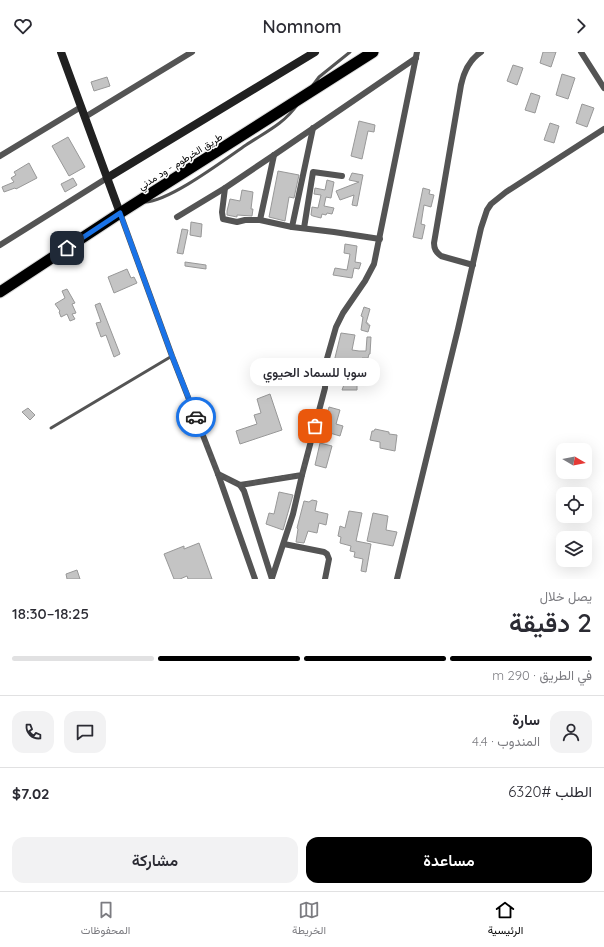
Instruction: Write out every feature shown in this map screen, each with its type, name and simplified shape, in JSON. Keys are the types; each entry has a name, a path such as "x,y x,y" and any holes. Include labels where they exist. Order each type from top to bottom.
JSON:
{"highway":[{"name":"طريق الخرطوم - ود مدني","path":"0,292 136,202 374,52"}],"street":[{"path":"61,52 172,356 218,474 255,579"},
{"path":"85,117 192,52"},
{"path":"0,245 107,178 315,52"},
{"path":"473,265 441,256 434,248 434,244 461,85 469,62 481,52"},
{"path":"581,52 604,88"},
{"path":"177,217 274,155 416,55"},
{"path":"272,579 295,508 302,475 326,388 326,362 336,327 346,308 372,270 380,239 416,55"},
{"path":"0,156 81,108"},
{"path":"292,227 313,128"},
{"path":"397,579 484,216 491,204 506,192 604,129"},
{"path":"260,220 274,155"},
{"path":"304,228 314,172 342,176"},
{"path":"224,188 222,212 223,219 237,222 245,220 260,220 292,227 380,239"},
{"path":"218,474 240,485 244,491 272,579"},
{"path":"240,485 302,475"},
{"path":"284,544 328,554 329,559 325,579"}],"lane":[{"path":"304,96 319,77 350,52"},
{"path":"51,428 172,356"}],"building":[{"path":"543,52 556,52 551,67 540,63"},
{"path":"513,65 523,68 517,85 507,81"},
{"path":"562,74 575,78 568,99 556,95"},
{"path":"107,77 110,86 94,91 91,82"},
{"path":"531,93 540,96 535,113 525,110"},
{"path":"582,104 594,108 587,127 576,123"},
{"path":"359,121 375,125 374,132 368,131 362,159 351,156"},
{"path":"550,123 559,126 554,143 544,140"},
{"path":"68,137 85,167 69,176 52,146"},
{"path":"29,163 37,178 16,189 15,188 4,192 2,187 14,182 11,178 16,175 14,172"},
{"path":"278,171 299,175 294,198 289,197 285,221 269,217"},
{"path":"352,173 363,175 357,206 352,205 354,195 340,200 336,191 359,182 349,180"},
{"path":"73,178 77,185 65,192 61,184"},
{"path":"327,180 334,182 331,198 326,197 324,206 334,208 332,214 322,214 321,218 313,216 311,215 312,207 318,208 321,195 314,194 315,188 325,190"},
{"path":"423,188 430,190 429,194 434,195 431,207 424,205 421,224 425,225 422,239 413,237"},
{"path":"242,190 253,192 251,209 253,209 252,216 237,215 237,217 227,215 230,199 240,201"},
{"path":"191,222 202,224 201,237 190,235"},
{"path":"182,229 188,230 183,254 177,253"},
{"path":"345,244 357,246 355,262 361,263 359,269 354,268 352,278 333,275 335,268 347,270 350,254 344,253"},
{"path":"185,262 206,265 206,269 185,266"},
{"path":"127,269 131,278 134,277 137,283 114,293 108,277"},
{"path":"67,289 75,303 72,304 76,313 72,314 75,319 70,321 67,314 61,317 60,311 55,304 65,298 62,291"},
{"path":"100,303 120,354 114,357 106,335 101,337 96,323 101,322 95,305"},
{"path":"364,307 370,309 366,323 370,325 368,332 361,330 363,317 361,316"},
{"path":"341,333 355,335 352,350 359,351 366,351 367,337 371,337 370,354 368,358 362,358 362,363 343,359 341,368 333,366"},
{"path":"349,373 366,373 366,379 363,379 363,381 357,381 357,390 342,390"},
{"path":"270,394 282,430 240,444 236,431 257,424 254,415 261,413 257,399"},
{"path":"329,407 340,410 336,424 343,426 340,436 323,431"},
{"path":"28,408 35,415 30,420 22,412"},
{"path":"375,429 397,435 395,451 380,448 380,442 370,440 372,431"},
{"path":"320,443 332,446 326,468 315,465"},
{"path":"279,492 293,495 283,530 266,524 269,513 274,514"},
{"path":"312,500 317,501 315,511 328,514 326,525 319,523 317,533 308,531 304,543 296,542 297,528 304,501 309,502"},
{"path":"349,511 362,513 356,541 371,544 366,572 361,571 363,559 354,557 355,552 350,551 351,546 340,543 341,537 338,536 340,526 345,528"},
{"path":"373,513 388,516 386,530 397,532 393,546 367,541"},
{"path":"199,543 212,579 188,579 187,576 180,579 174,579 164,554 184,546 184,549"},
{"path":"77,570 80,579 67,579 66,574"}],"way so far":[{"path":"196,417 218,474 240,485 302,475 315,426"}],"place":[{"name":"سوبا للسماد الحيوي","path":"315,426"}],"route":[{"path":"67,248 120,213 196,417"}]}
